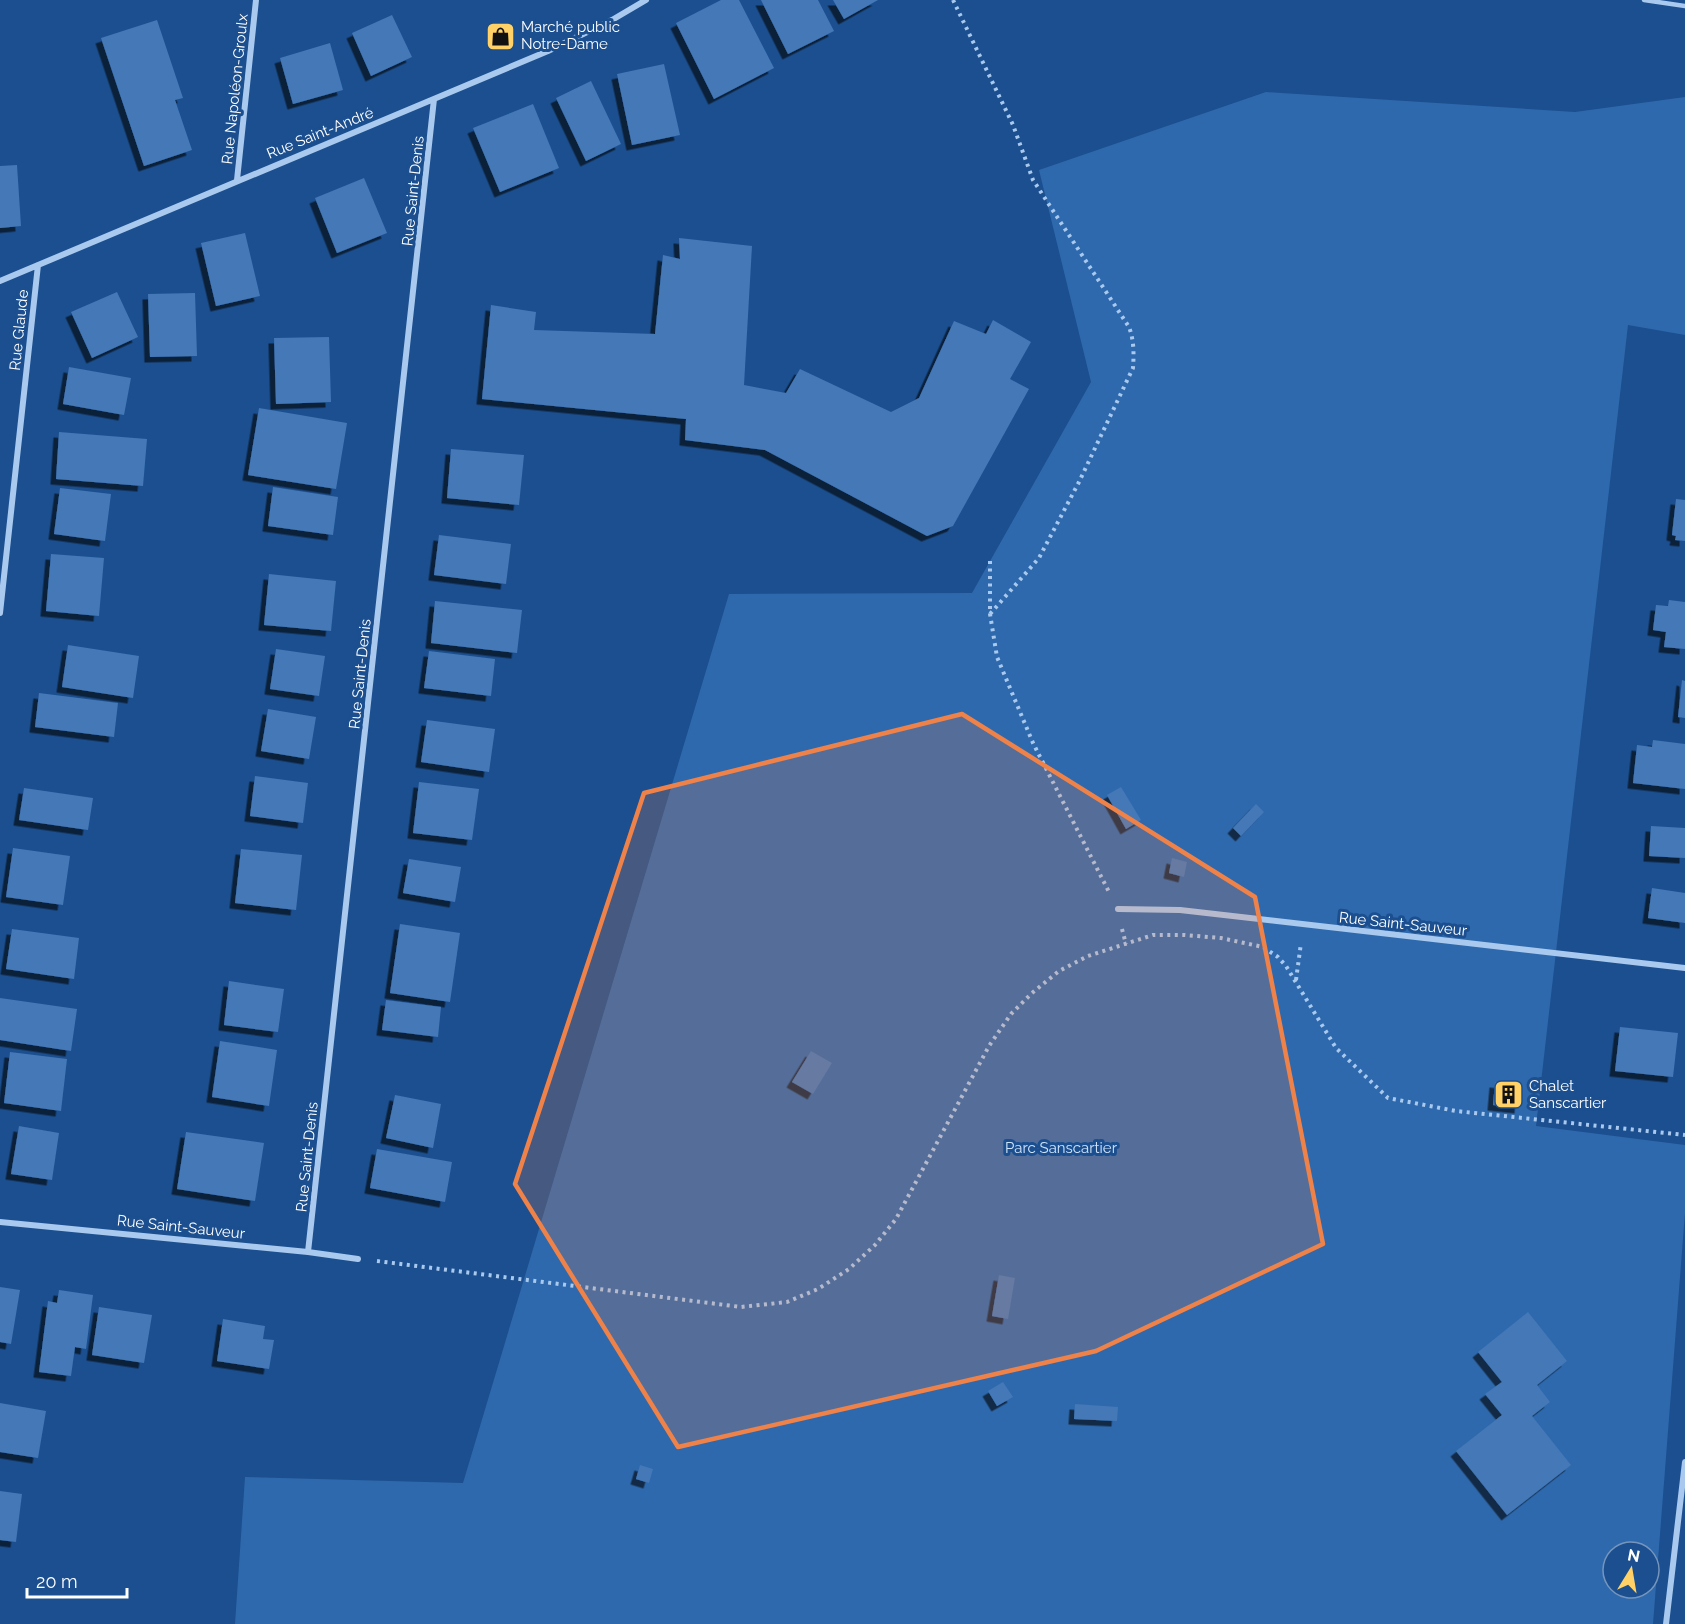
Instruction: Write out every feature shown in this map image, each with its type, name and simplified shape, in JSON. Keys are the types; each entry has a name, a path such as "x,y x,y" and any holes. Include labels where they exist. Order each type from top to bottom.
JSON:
{"street":[{"name":"Rue Napoléon-Groulx","path":"237,180 256,0"},
{"name":"Rue Saint-André","path":"0,281 548,51 612,20 646,0"},
{"name":"Rue Saint-Denis","path":"308,1252 434,99"},
{"name":"Rue Glaude","path":"0,613 39,265"},
{"name":"Rue Saint-Sauveur","path":"1118,909 1180,910 1685,968"},
{"name":"Rue Saint-Sauveur","path":"0,1221 358,1258"},
{"path":"1666,1624 1685,1462"}],"lane":[{"path":"1644,0 1685,6"}],"path":[{"path":"953,0 1013,125 1033,180 1129,327 1134,356 1133,368 1079,482 1039,558 990,614"},
{"path":"990,561 990,614 997,657 1033,743 1118,909"},
{"path":"1296,981 1303,925"},
{"path":"358,1258 741,1307 787,1302 818,1289 849,1269 875,1245 896,1219 990,1046 1006,1022 1032,993 1059,971 1088,956 1153,935 1221,938 1263,946 1278,957 1296,981 1336,1048 1388,1098 1456,1111 1685,1135"}],"highlighted area":[{"path":"962,714 1255,897 1323,1244 1096,1351 678,1447 515,1184 644,793"}],"green space":[{"name":"Parc Sanscartier","path":"1266,92 1575,112 1685,97 1685,335 1628,325 1536,1126 1685,1145 1685,1213 1660,1540 1601,1540 1601,1600 1655,1600 1653,1624 235,1624 245,1477 463,1483 729,594 972,593 1091,382 1039,170"}],"building":[{"path":"721,0 739,0 774,68 714,99 676,23"},
{"path":"761,0 818,0 834,31 788,54"},
{"path":"833,0 878,0 844,19"},
{"path":"392,15 412,57 371,76 352,33"},
{"path":"157,20 183,98 175,100 192,150 144,166 101,38"},
{"path":"330,43 343,90 293,104 280,58"},
{"path":"664,64 680,135 632,145 617,74"},
{"path":"591,81 621,144 586,161 556,98"},
{"path":"533,104 559,168 500,192 473,128"},
{"path":"17,165 21,226 0,228 0,166"},
{"path":"364,178 387,233 337,253 315,198"},
{"path":"245,233 260,296 216,306 201,243"},
{"path":"679,238 752,246 744,385 786,393 800,369 891,412 919,398 954,321 986,334 993,320 1031,342 1010,379 1029,389 953,526 927,536 765,450 685,440 686,419 482,399 491,305 536,312 534,330 655,334 663,255 680,259"},
{"path":"117,292 138,337 92,358 71,312"},
{"path":"195,293 197,356 150,357 148,294"},
{"path":"329,337 331,402 276,404 274,338"},
{"path":"69,367 131,378 124,415 63,404"},
{"path":"259,408 347,423 336,489 248,475"},
{"path":"59,432 147,439 143,486 56,479"},
{"path":"451,449 524,455 519,505 447,498"},
{"path":"273,487 338,497 333,535 268,526"},
{"path":"60,488 111,494 105,541 54,534"},
{"path":"1676,499 1685,500 1685,541 1675,540 1676,536 1672,535"},
{"path":"439,535 511,544 506,584 434,575"},
{"path":"51,554 104,558 99,616 46,611"},
{"path":"269,574 336,581 331,631 264,625"},
{"path":"1669,600 1685,602 1685,649 1664,647 1666,632 1653,630 1656,605 1668,606"},
{"path":"435,601 522,610 517,653 431,643"},
{"path":"68,645 139,656 133,698 62,687"},
{"path":"276,649 325,656 319,696 270,689"},
{"path":"429,651 495,659 491,696 424,688"},
{"path":"1682,680 1685,681 1685,718 1678,717"},
{"path":"39,693 118,703 114,737 35,727"},
{"path":"268,709 316,717 309,759 261,751"},
{"path":"427,720 495,729 489,772 421,762"},
{"path":"1653,740 1685,744 1685,789 1633,783 1637,745 1652,747"},
{"path":"255,776 308,783 303,823 250,816"},
{"path":"419,782 479,789 472,840 413,833"},
{"path":"1121,787 1141,820 1126,829 1107,795"},
{"path":"24,788 93,798 88,830 19,820"},
{"path":"1256,804 1264,812 1241,836 1233,828"},
{"path":"1651,826 1685,828 1685,858 1649,856"},
{"path":"13,848 70,856 63,905 6,897"},
{"path":"241,849 302,855 296,910 235,903"},
{"path":"1172,858 1187,862 1184,877 1169,873"},
{"path":"409,859 461,867 455,902 403,893"},
{"path":"1652,888 1685,893 1685,923 1648,918"},
{"path":"400,924 460,933 450,1002 390,993"},
{"path":"12,929 79,938 74,979 6,969"},
{"path":"229,981 284,989 278,1032 224,1025"},
{"path":"0,998 77,1009 71,1051 0,1040"},
{"path":"386,1000 441,1007 438,1037 382,1030"},
{"path":"1620,1027 1678,1033 1673,1077 1615,1071"},
{"path":"220,1041 277,1050 269,1106 212,1097"},
{"path":"811,1051 832,1063 813,1094 792,1082"},
{"path":"10,1052 67,1059 61,1111 4,1103"},
{"name":"Chalet Sanscartier","path":"1495,1082 1522,1085 1520,1108 1493,1105"},
{"path":"395,1095 441,1104 433,1148 386,1138"},
{"path":"19,1126 59,1133 52,1180 11,1174"},
{"path":"186,1132 264,1143 255,1201 177,1189"},
{"path":"377,1149 452,1162 445,1202 370,1188"},
{"path":"999,1275 1015,1278 1008,1319 992,1316"},
{"path":"0,1287 20,1290 11,1344 0,1342"},
{"path":"59,1290 93,1295 86,1349 75,1347 71,1376 39,1372 48,1301 57,1303"},
{"path":"99,1307 152,1315 144,1363 92,1355"},
{"path":"1528,1312 1567,1361 1537,1385 1550,1402 1532,1416 1571,1465 1507,1515 1456,1451 1502,1415 1485,1394 1502,1382 1478,1352"},
{"path":"223,1319 265,1326 263,1339 274,1340 269,1369 217,1361"},
{"path":"1003,1382 1013,1397 997,1406 988,1391"},
{"path":"0,1403 46,1411 38,1458 0,1452"},
{"path":"1075,1404 1118,1407 1117,1421 1074,1419"},
{"path":"640,1465 653,1469 649,1483 636,1479"},
{"path":"0,1491 22,1494 16,1542 0,1540"}],"place":[{"name":"Marché public Notre-Dame","path":"500,36"},
{"name":"Chalet Sanscartier","path":"1508,1095"}]}
